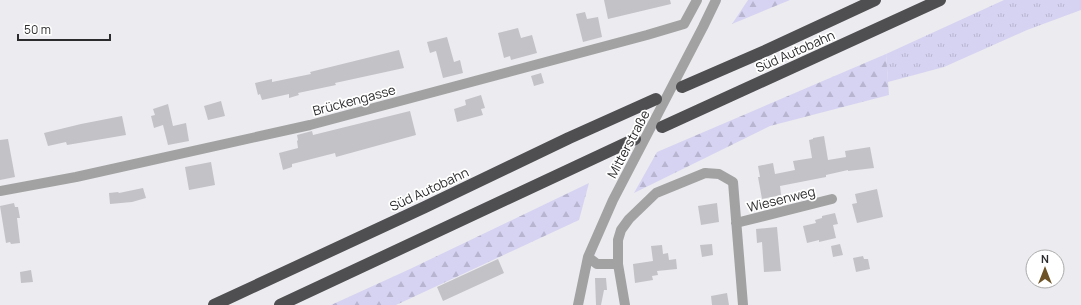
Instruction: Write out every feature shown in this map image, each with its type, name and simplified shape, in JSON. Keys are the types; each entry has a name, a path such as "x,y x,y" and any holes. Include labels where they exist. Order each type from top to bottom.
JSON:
{"highway":[{"name":"Süd Autobahn","path":"682,88 875,0"},
{"name":"Süd Autobahn","path":"662,127 940,0"},
{"name":"Süd Autobahn","path":"214,305 569,138 656,99"},
{"path":"280,305 635,139"}],"street":[{"name":"Brückengasse","path":"0,191 76,177 310,125 647,35 684,24 697,0"},
{"name":"Mitterstraße","path":"578,305 588,257 613,200 716,0"},
{"path":"625,305 618,264 618,240 621,230 629,219 656,193 705,173 719,174 733,182 742,305"},
{"name":"Wiesenweg","path":"736,223 832,199"},
{"path":"588,257 597,264 618,264"}],"green space":[{"path":"748,0 790,0 732,24"},
{"path":"1004,0 1081,0 1081,10 1027,30 944,67 888,82 886,54"},
{"path":"886,54 889,95 770,126 634,193 657,152"},
{"path":"589,183 579,220 396,305 331,305 410,269"}],"building":[{"path":"604,0 670,0 671,4 608,19"},
{"path":"585,12 587,19 598,17 602,37 583,42 576,14"},
{"path":"518,28 521,38 532,35 537,53 511,60 510,56 504,58 498,33"},
{"path":"447,37 454,62 460,60 463,73 443,78 436,51 430,53 427,42"},
{"path":"399,50 404,68 335,83 336,85 298,93 299,95 289,98 289,94 262,100 260,94 258,95 255,83 272,79 272,82 311,74 310,72"},
{"path":"541,73 544,83 534,86 531,76"},
{"path":"481,95 485,108 481,109 483,115 457,122 454,109 466,105 465,100"},
{"path":"221,101 225,116 208,120 204,106"},
{"path":"168,104 173,126 186,123 189,141 168,145 163,125 154,128 151,116 155,115 153,109"},
{"path":"410,111 416,135 336,157 335,153 292,164 292,167 283,170 279,153 298,148 297,135 312,131 313,135"},
{"path":"122,116 126,135 67,145 66,142 48,146 44,133"},
{"path":"824,136 828,160 846,157 845,151 870,147 874,168 848,170 826,175 826,177 780,186 781,195 762,199 758,177 760,177 758,166 773,163 775,174 795,170 793,161 812,158 809,140"},
{"path":"8,139 15,177 0,180 0,140"},
{"path":"211,162 215,185 189,190 185,167"},
{"path":"143,188 146,198 132,202 110,204 109,193 119,193"},
{"path":"877,189 883,217 857,223 852,204 857,203 855,194"},
{"path":"14,203 15,207 18,207 20,218 17,218 20,243 11,244 10,242 6,243 0,206"},
{"path":"717,203 719,222 701,225 698,206"},
{"path":"835,213 838,224 833,225 836,238 807,243 803,226 816,223 815,220 822,218 822,216"},
{"path":"777,227 781,271 764,272 762,242 757,243 756,229"},
{"path":"712,244 713,255 702,257 700,245"},
{"path":"840,244 843,255 833,257 831,246"},
{"path":"662,245 663,254 668,253 669,260 676,259 677,269 657,271 658,275 652,276 653,280 635,283 633,264 653,261 651,246"},
{"path":"863,256 864,259 868,259 870,269 856,272 853,258"},
{"path":"498,259 504,273 443,301 437,287"},
{"path":"31,270 33,282 21,283 20,272"},
{"path":"595,278 606,278 607,290 604,290 601,305 596,305"},
{"path":"727,293 729,305 712,305 711,296"}]}
